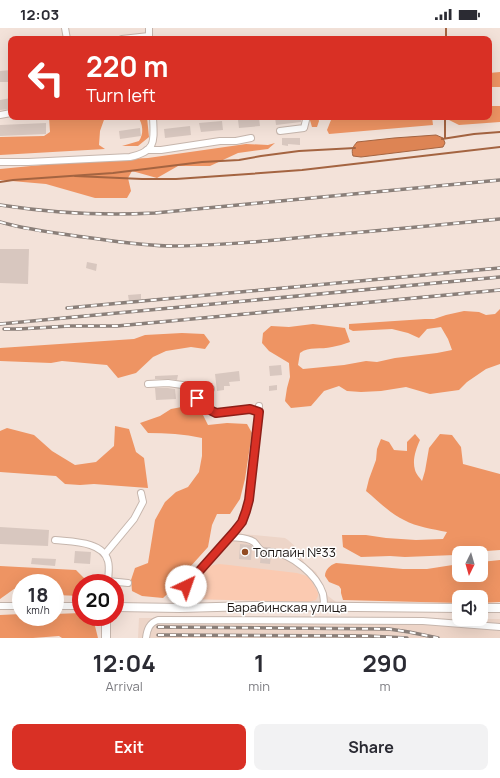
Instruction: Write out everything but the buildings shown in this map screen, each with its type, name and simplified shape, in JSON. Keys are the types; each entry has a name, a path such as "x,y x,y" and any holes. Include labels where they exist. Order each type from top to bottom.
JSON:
{"main road":[{"name":"Барабинская улица","path":"124,607 180,608 253,606 452,608"},
{"path":"488,608 500,608"},
{"path":"106,626 106,638"}],"street":[{"path":"0,162 130,157 140,155 152,146 153,120"},
{"path":"280,131 304,128 306,120"},
{"path":"147,150 161,150 251,138"},
{"path":"148,384 168,383 211,389"},
{"path":"180,608 180,597 182,591 242,522 249,500 259,409 216,413 210,410 197,398 195,387"},
{"path":"105,554 134,519 143,502 141,493"},
{"path":"230,537 250,540 255,543 260,550"},
{"path":"54,540 87,544 98,547 105,554 108,560 108,574"},
{"path":"272,552 286,556 313,576 323,594 324,607"},
{"path":"124,583 128,583"},
{"path":"0,606 12,606"},
{"path":"146,638 150,625 153,621 158,620 423,621 500,627"}],"shaded area":[{"path":"500,72 500,87 492,87 492,73"},
{"path":"492,106 500,106 500,122 459,125 449,120 492,120"},
{"path":"49,120 104,120 100,131 99,145 105,149 0,155 0,137 44,136 50,132"},
{"path":"140,120 147,120 149,137 138,146 122,146 139,141 142,135"},
{"path":"310,120 319,120 317,127 312,127"},
{"path":"331,120 432,120 433,125 329,134 327,130"},
{"path":"436,135 443,138 445,143 443,147 361,157 353,156 352,152 357,142"},
{"path":"275,143 268,149 238,153 210,166 178,166 157,178 132,171 128,178 131,191 127,198 95,198 46,184 0,180 0,169 83,161 148,158 246,144 268,145"},
{"path":"500,309 500,364 486,369 467,382 459,390 430,394 406,387 381,391 361,392 347,391 339,386 324,391 311,406 291,408 285,401 290,377 289,363 269,351 262,343 263,333 271,326 289,327 313,324 345,328 350,342 339,346 304,351 300,353 298,365 303,369 366,361 377,362 452,350 441,327 427,329 419,338 408,333 392,329 353,331 349,329 349,324 434,319 464,311 479,312 486,315 495,314"},
{"path":"182,333 204,334 210,342 205,349 191,347 166,351 153,357 136,373 118,378 107,365 62,361 51,363 0,361 0,348 134,339 145,335"},
{"path":"187,406 201,411 208,425 227,423 247,424 252,433 245,479 240,499 230,514 217,514 212,525 208,547 190,567 177,585 163,598 142,596 132,591 131,580 135,568 148,563 155,520 165,502 176,492 188,487 199,472 202,456 202,438 175,434 148,433 140,423 160,416 171,409"},
{"path":"115,426 129,429 136,452 144,458 148,488 94,484 65,484 56,476 0,472 0,431 7,428 34,435 52,451 75,465 96,462 114,446"},
{"path":"415,434 420,440 415,455 414,466 416,473 422,481 429,448 440,434 452,435 461,447 463,464 500,474 500,550 488,551 488,546 452,546 452,555 361,557 343,547 342,535 366,535 416,540 443,539 447,532 419,526 399,518 366,491 381,439 389,442 394,450 407,451 407,442"},
{"path":"239,530 242,534 285,538 288,540 297,548 306,565 316,572 328,596 336,602 191,599 188,596 187,591"},
{"path":"500,560 500,602 488,603 488,590 452,590 452,603 343,600 339,586 329,582 325,576 328,568 336,563 403,569 427,569 452,565 452,582 488,582 488,561"},
{"path":"219,564 297,573 307,576 311,580 318,593 318,596 316,600 308,602 191,599 188,596 187,591 205,569"},
{"path":"0,566 76,570 80,574 72,574 72,596 64,595 64,574 12,574 12,590 0,599"},
{"path":"72,613 72,626 95,626 98,638 62,638 59,636 0,638 0,615 12,614 12,626 64,626 64,614"},
{"path":"139,618 452,619 452,626 488,626 488,619 500,619 500,638 138,638"}],"waterway":[{"path":"446,28 446,36"},
{"path":"445,120 445,138"},
{"path":"442,139 500,132"},
{"path":"75,176 176,179 302,170 500,147"},
{"path":"0,182 113,173 202,162 239,160 299,151 355,148"}],"tunnel":[{"path":"261,550 272,552"}],"railway":[{"path":"0,205 78,213 155,213 500,180"},
{"path":"0,222 52,233 126,243 168,246 242,243 500,219"},
{"path":"67,308 500,268"},
{"path":"0,324 500,277"},
{"path":"4,329 70,326 117,326 500,290"},
{"path":"158,627 389,629 438,638"},
{"path":"158,635 368,636 407,638"}],"place":[{"name":"Топлайн №33","path":"245,552"}],"route":[{"path":"186,586 242,522 249,500 259,412 250,409 216,413 210,410 197,398"}]}
